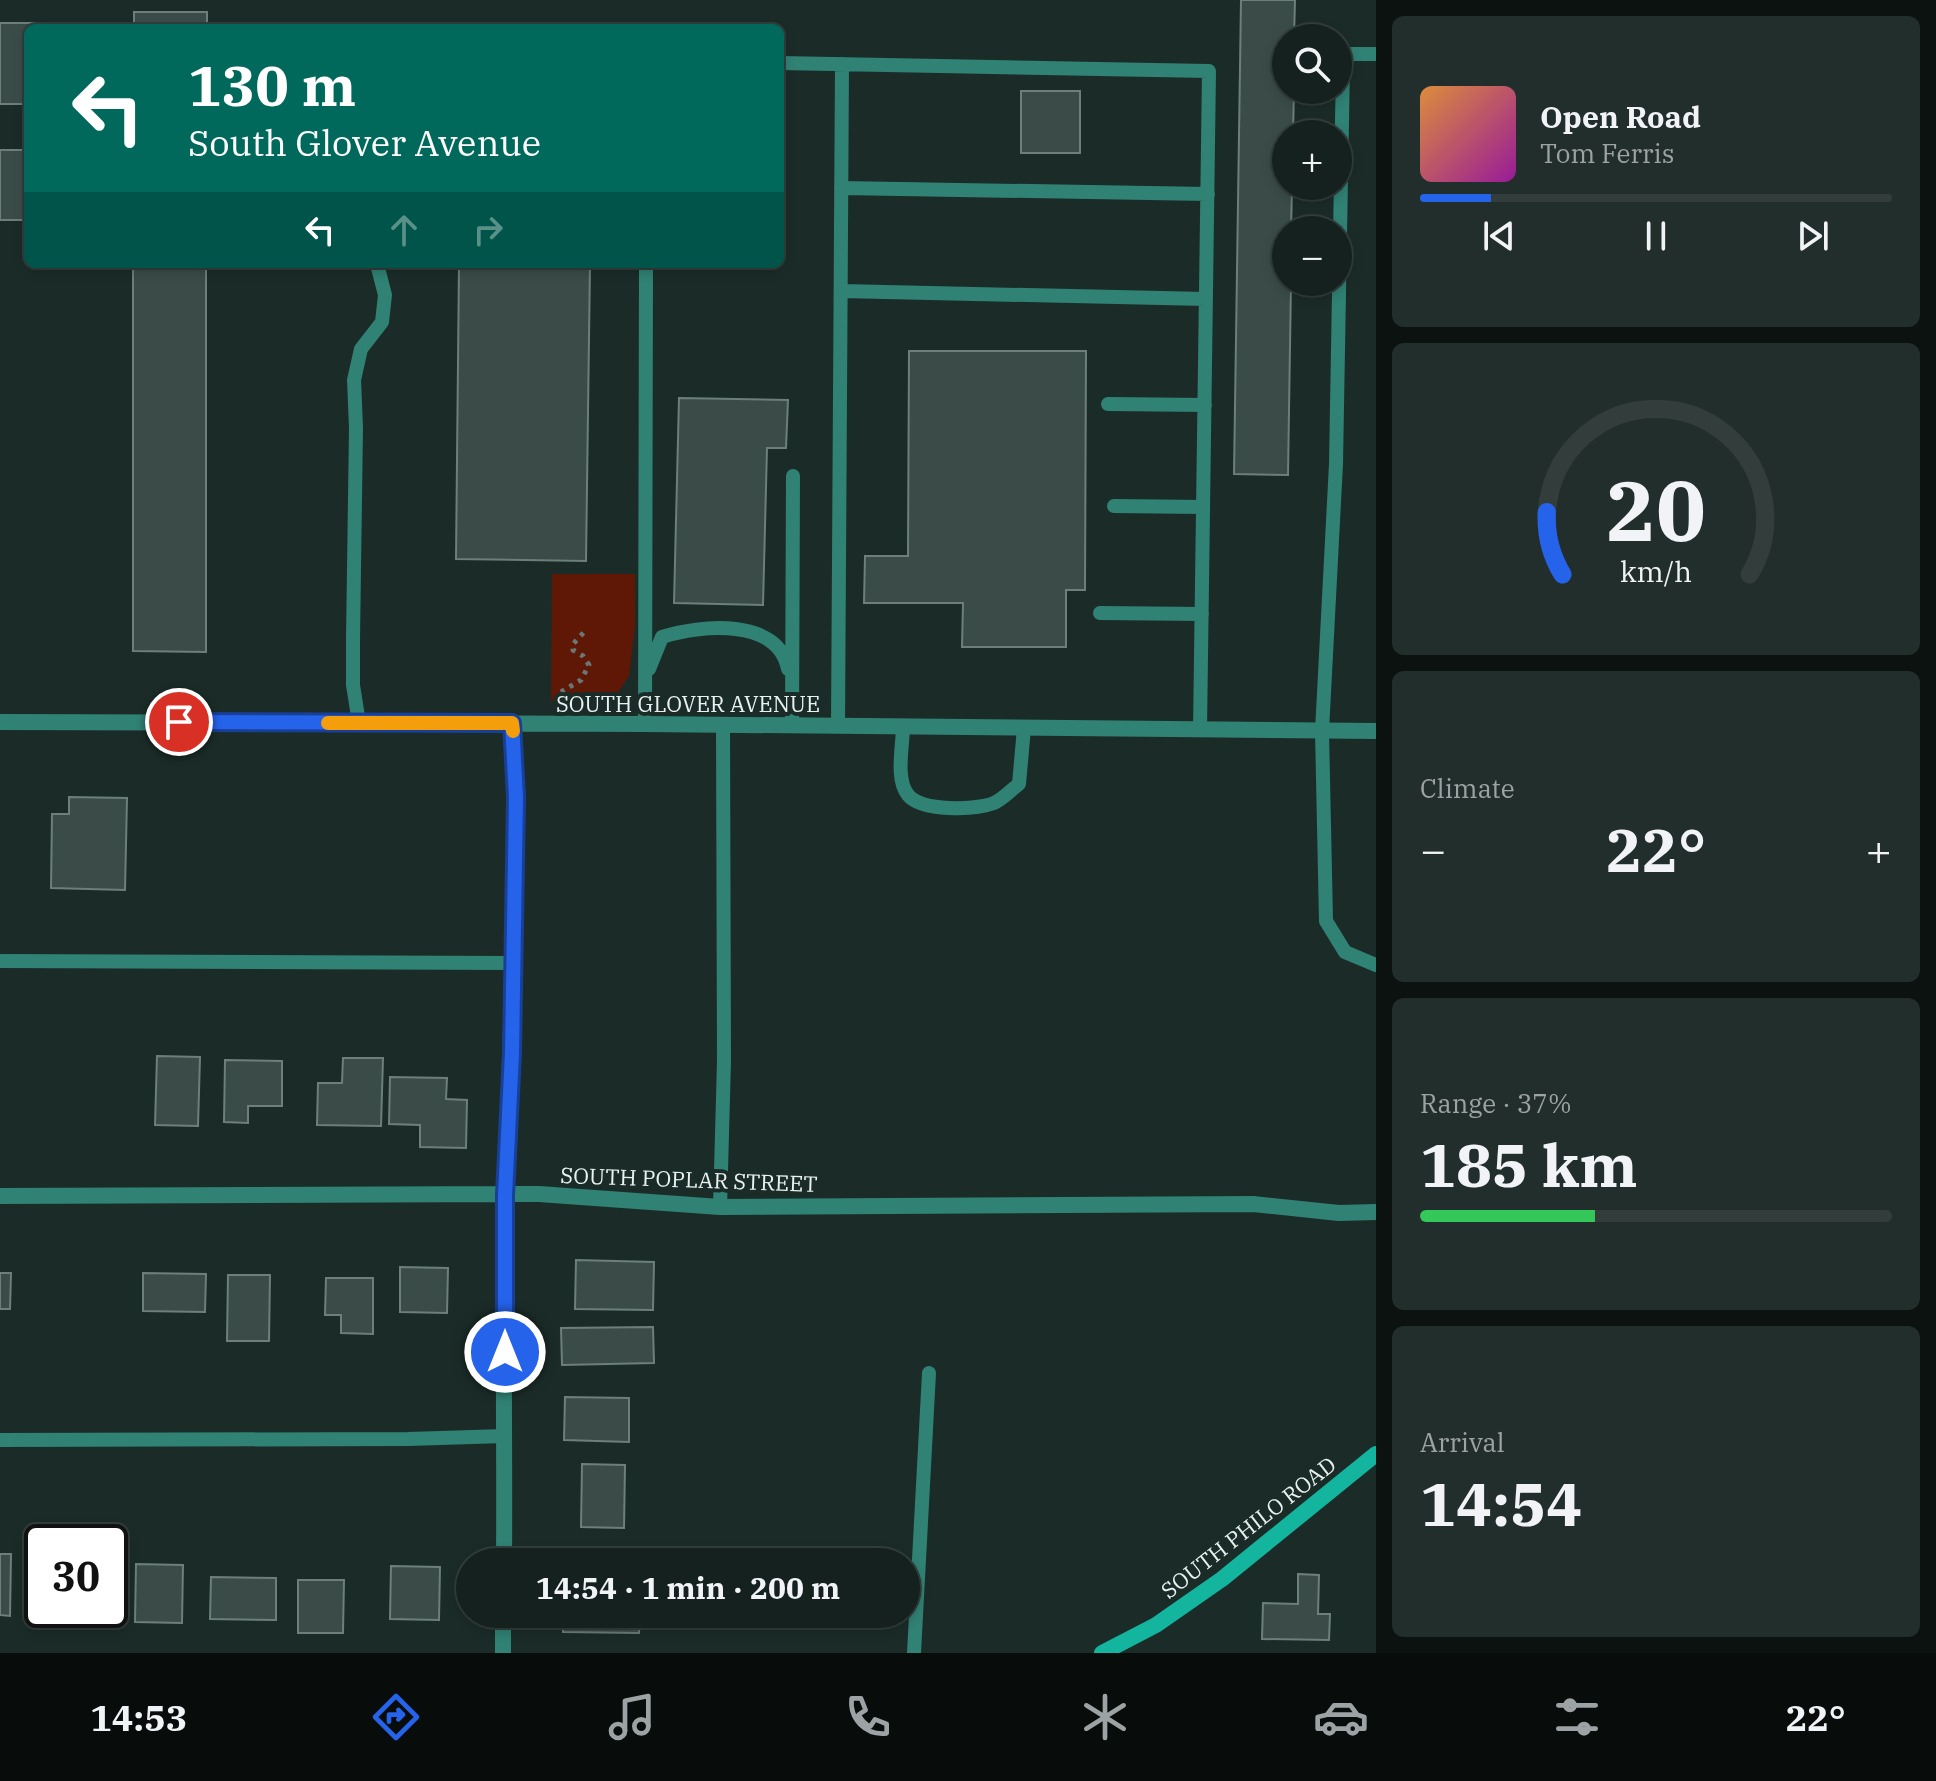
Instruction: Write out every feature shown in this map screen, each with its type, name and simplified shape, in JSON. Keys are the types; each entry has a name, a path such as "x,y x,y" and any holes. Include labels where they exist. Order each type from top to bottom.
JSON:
{"main road":[{"name":"SOUTH PHILO ROAD","path":"1102,1653 1156,1625 1222,1579 1376,1454"}],"street":[{"name":"SOUTH GLOVER AVENUE","path":"0,722 1376,731"},
{"path":"504,1548 505,1195 516,797 512,723"},
{"name":"SOUTH POPLAR STREET","path":"0,1196 539,1194 720,1207 1253,1204 1339,1213 1376,1212"},
{"path":"503,1628 503,1653"}],"lane":[{"path":"1376,54 1351,54 1343,64 1336,464 1322,731 1326,921 1345,952 1376,965"},
{"path":"784,63 1209,71 1200,730"},
{"path":"838,726 842,64"},
{"path":"841,188 1208,194"},
{"path":"359,723 353,685 354,380 361,349 382,322 385,295 378,268"},
{"path":"645,724 646,268"},
{"path":"841,291 1206,299"},
{"path":"1108,404 1205,405"},
{"path":"792,725 793,476"},
{"path":"1114,506 1203,507"},
{"path":"1100,613 1202,614"},
{"path":"645,692 650,666 662,637 690,628 755,631 773,640 786,657 793,693"},
{"path":"720,1207 724,1061 723,725"},
{"path":"903,726 902,781 909,797 930,807 978,807 997,802 1019,784 1024,728"},
{"path":"0,961 513,963"},
{"path":"914,1653 929,1373"},
{"path":"0,1440 505,1436"}],"path":[{"path":"561,692 581,680 589,665 583,656 573,650 573,644 587,629"}],"shaded area":[{"path":"552,574 635,574 635,626 629,676 613,700 551,701"}],"building":[{"path":"1241,0 1295,0 1294,24 1272,24 1272,104 1294,104 1293,120 1272,120 1272,200 1292,200 1291,216 1272,216 1272,296 1291,296 1288,475 1234,474"},
{"path":"134,12 207,12 207,24 134,24"},
{"path":"0,23 90,23 24,24 24,104 0,104"},
{"path":"1021,91 1080,91 1080,153 1021,153"},
{"path":"0,150 24,150 24,220 0,220"},
{"path":"133,268 206,268 206,652 133,651"},
{"path":"459,268 590,268 586,561 456,559"},
{"path":"909,351 1086,351 1085,590 1066,590 1066,647 962,647 963,603 864,603 865,556 908,556"},
{"path":"679,398 788,400 786,448 767,448 763,605 674,603"},
{"path":"69,797 127,798 125,890 51,888 52,814 69,814"},
{"path":"157,1056 200,1057 198,1126 155,1125"},
{"path":"343,1058 383,1058 381,1126 317,1125 318,1083 342,1083"},
{"path":"225,1060 282,1061 282,1106 248,1106 248,1123 224,1122"},
{"path":"390,1077 447,1078 446,1099 467,1100 466,1148 420,1147 420,1125 389,1124"},
{"path":"576,1260 654,1262 653,1310 575,1309"},
{"path":"400,1267 448,1268 447,1313 400,1312"},
{"path":"0,1273 11,1273 10,1309 0,1309"},
{"path":"143,1273 206,1274 205,1312 143,1311"},
{"path":"228,1275 270,1275 269,1341 227,1341"},
{"path":"326,1278 373,1278 373,1334 341,1333 341,1315 325,1315"},
{"path":"653,1327 654,1363 562,1365 561,1328"},
{"path":"565,1397 629,1398 629,1442 564,1440"},
{"path":"582,1464 625,1465 624,1528 581,1527"},
{"path":"0,1554 11,1554 10,1616 0,1615"},
{"path":"136,1564 183,1565 182,1623 135,1622"},
{"path":"391,1566 440,1567 439,1620 390,1619"},
{"path":"1298,1574 1319,1575 1318,1614 1330,1614 1329,1640 1262,1639 1263,1603 1298,1604"},
{"path":"211,1577 276,1578 276,1620 210,1619"},
{"path":"298,1580 344,1580 343,1633 298,1633"},
{"path":"563,1628 639,1628 639,1633 563,1632"}],"slow traffic":[{"path":"328,723 512,723 513,731"}],"route":[{"path":"179,722 512,723 516,797 512,1053 505,1195 505,1352"}]}
